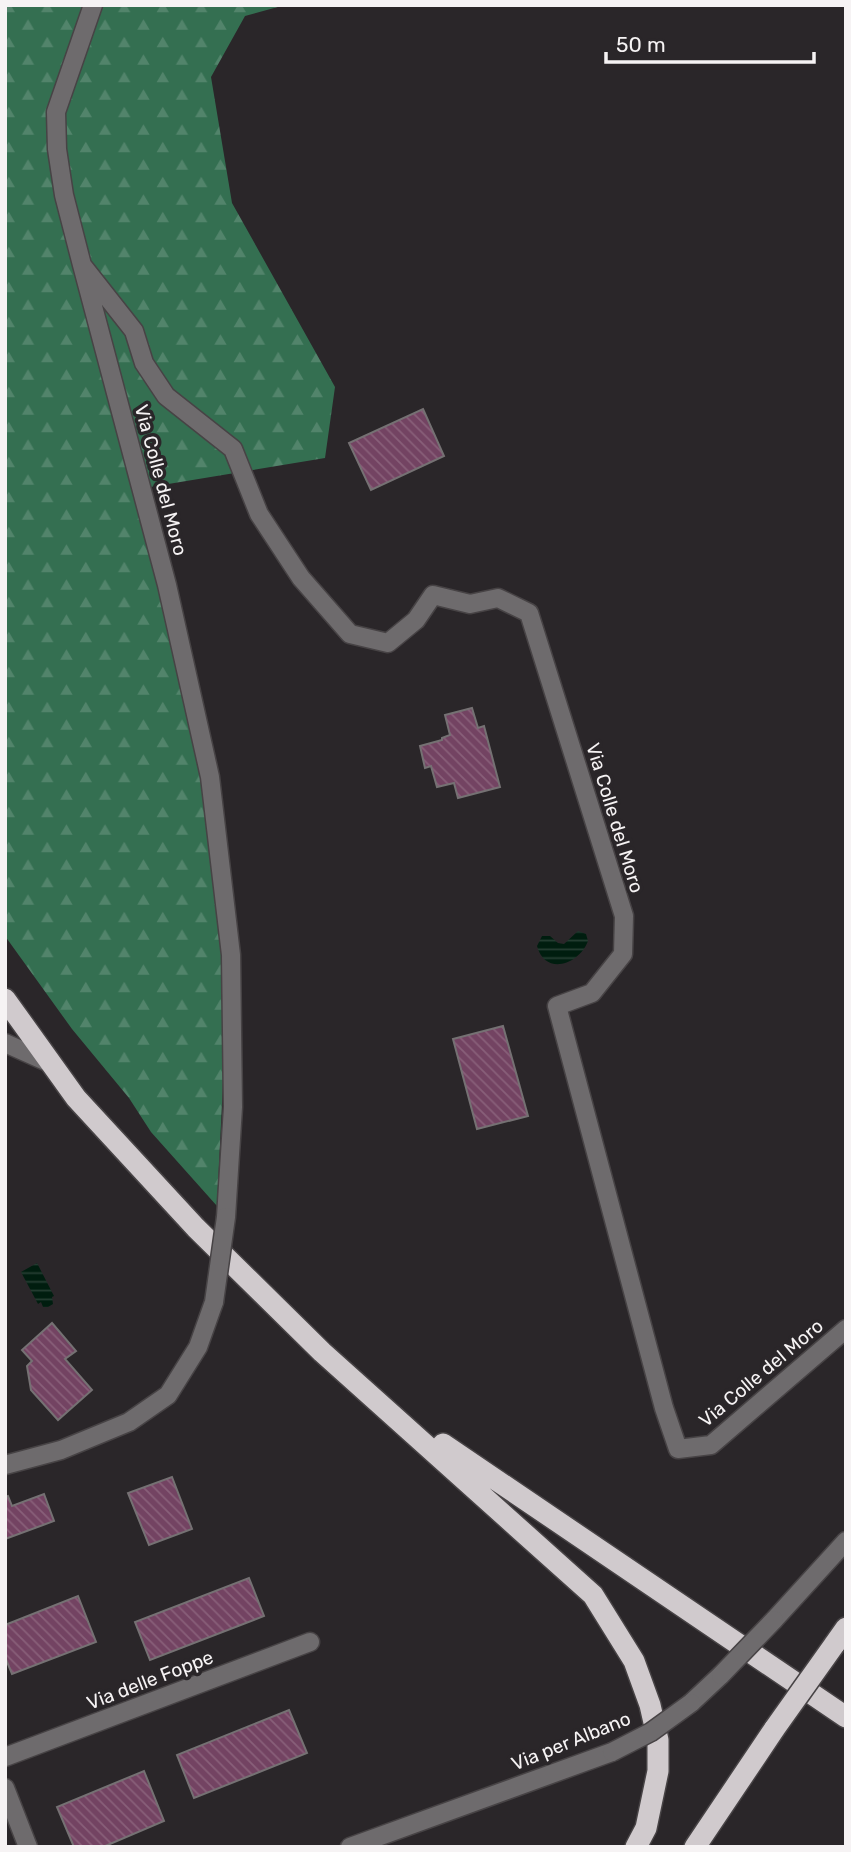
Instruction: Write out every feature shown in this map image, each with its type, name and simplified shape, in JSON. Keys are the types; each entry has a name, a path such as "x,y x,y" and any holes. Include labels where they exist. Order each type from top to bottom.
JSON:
{"highway":[{"path":"5,999 76,1098 196,1227 321,1352 593,1595 634,1661 650,1705 658,1740 658,1771 646,1828 636,1847"},
{"path":"321,1352 418,1427 523,1501 846,1717"},
{"path":"695,1847 840,1636"}],"street":[{"name":"Via Colle del Moro","path":"5,1465 61,1450 129,1422 169,1395 198,1347 214,1302 226,1217 233,1107 230,956 210,777 167,585 64,195 57,149 56,112 93,5"},
{"name":"Via Colle del Moro","path":"82,265 134,331 144,363 166,396 233,449 259,514 301,578 350,634 388,643 416,620 433,595 470,604 498,598 529,613 624,916 623,954 592,993 556,1006 664,1408 678,1449 711,1445 846,1329"},
{"path":"5,1043 52,1064"},
{"name":"Via per Albano","path":"351,1847 612,1752 651,1731 691,1703 721,1675 846,1541"},
{"name":"Via delle Foppe","path":"5,1757 310,1642"},
{"path":"5,1788 28,1847"}],"green space":[{"path":"5,5 285,5 245,16 211,77 232,203 335,387 325,458 138,489 198,752 220,906 224,1062 217,1206 151,1132 129,1098 72,1029 5,936"}],"shaded area":[{"path":"578,931 586,934 588,941 584,949 570,961 554,964 541,955 537,946 542,936 550,936 558,943 564,944"},
{"path":"37,1263 54,1296 53,1304 48,1307 43,1307 41,1302 38,1304 21,1272"}],"building":[{"path":"423,409 444,456 371,490 349,443"},
{"path":"472,708 478,728 484,726 500,787 458,798 454,783 437,787 431,766 425,768 420,746 450,735 445,715"},
{"path":"503,1026 528,1116 477,1129 453,1039"},
{"path":"52,1323 76,1351 65,1359 92,1390 58,1420 31,1390 27,1366 32,1361 22,1350"},
{"path":"172,1477 192,1529 149,1545 128,1493"},
{"path":"44,1494 54,1521 5,1539 5,1497 8,1496 12,1506"},
{"path":"249,1578 264,1616 150,1660 135,1622"},
{"path":"78,1596 96,1642 12,1674 5,1657 5,1625"},
{"path":"289,1710 307,1753 194,1798 177,1755"},
{"path":"144,1771 164,1821 103,1847 74,1847 57,1807"}]}
